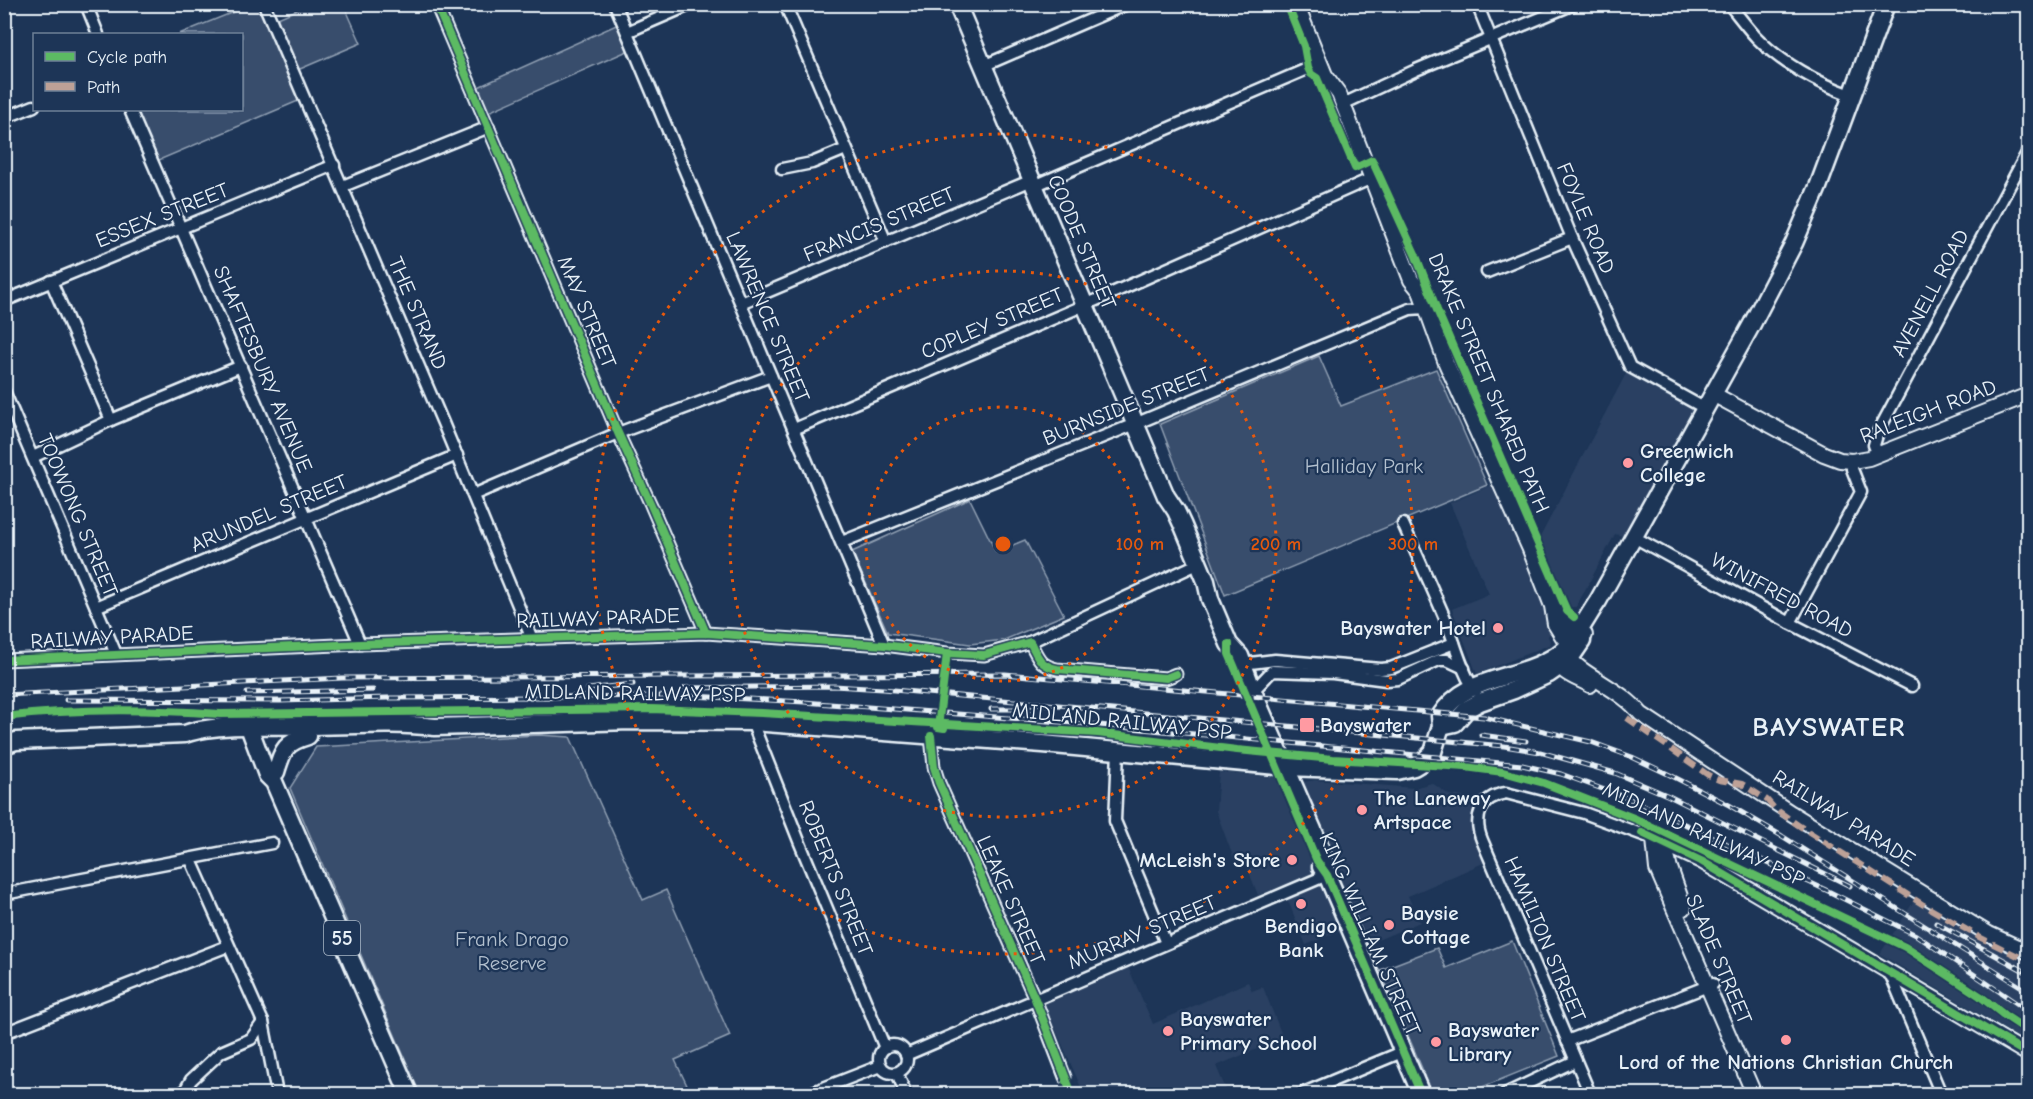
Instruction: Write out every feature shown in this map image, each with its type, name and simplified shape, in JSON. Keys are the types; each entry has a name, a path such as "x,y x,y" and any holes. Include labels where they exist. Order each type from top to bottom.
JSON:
{"main road":[{"name":"COODE STREET","path":"957,4 1166,496 1183,525 1229,644 1240,656 1281,766 1286,788"},
{"path":"1476,694 1517,689 1570,649 1780,271 1803,223 1886,4"},
{"name":"COODE STREET","path":"1166,496 1169,513 1198,584 1210,599"},
{"name":"COODE STREET","path":"1229,644 1229,654 1281,766"},
{"path":"256,733 404,723 435,727 631,721 752,722 1281,766 1394,771 1414,767 1433,752 1441,726 1440,717 1448,704 1476,694 1570,649"},
{"path":"8,741 186,734 200,729 308,736 412,732 435,727"},
{"name":"55","path":"256,733 267,775 275,777 409,1095"},
{"path":"275,777 286,746 308,736"},
{"name":"KING WILLIAM STREET","path":"1281,766 1324,858 1327,875 1421,1095"},
{"name":"KING WILLIAM STREET","path":"1286,788 1317,861 1327,875"}],"street":[{"path":"86,4 98,33"},
{"name":"THE STRAND","path":"264,4 457,455 532,639"},
{"name":"MAY STREET","path":"436,4 618,434 706,633"},
{"name":"LAWRENCE STREET","path":"615,4 884,645"},
{"path":"627,32 692,4"},
{"path":"785,4 886,242"},
{"path":"983,66 1127,4"},
{"path":"1296,4 1325,75 1339,94 1411,280 1420,291 1446,363 1529,547 1552,606 1555,624 1570,649"},
{"name":"FOYLE ROAD","path":"1477,4 1572,238 1630,366 1709,401"},
{"path":"1343,104 1416,70 1574,4"},
{"path":"1729,4 1757,38 1776,54 1808,75 1851,95"},
{"name":"FRANCIS STREET","path":"741,303 1321,63"},
{"path":"4,118 33,106"},
{"name":"SHAFTESBURY AVENUE","path":"130,111 360,644"},
{"path":"343,186 489,127"},
{"path":"782,169 812,163 846,149"},
{"name":"AVENELL ROAD","path":"1878,455 1874,445 1878,432 2028,151"},
{"name":"ESSEX STREET","path":"4,301 334,165"},
{"name":"COPLEY STREET","path":"794,429 1085,305 1370,179"},
{"path":"1487,272 1572,238"},
{"path":"51,281 111,420"},
{"name":"BURNSIDE STREET","path":"842,542 1135,424 1410,309 1425,308"},
{"path":"33,457 111,420 240,366"},
{"path":"473,495 618,434 771,376"},
{"name":"TOOWONG STREET","path":"4,390 116,654"},
{"name":"RALEIGH ROAD","path":"1709,401 1824,454 1840,460 1852,461 1878,455 2028,395"},
{"name":"ARUNDEL STREET","path":"96,607 457,455"},
{"path":"1790,623 1861,492 1852,469 1852,461"},
{"path":"1403,524 1476,694"},
{"name":"WINIFRED ROAD","path":"1634,537 1790,623 1912,686"},
{"name":"RAILWAY PARADE","path":"4,660 360,644 706,633 884,645 984,655 1030,642 1191,567"},
{"path":"1030,642 1041,662 1047,667 1166,678 1176,674"},
{"path":"1242,664 1275,660 1372,669 1391,668 1454,643"},
{"name":"RAILWAY PARADE","path":"1570,649 1566,673 1594,687 1630,712 1641,714 1791,813 1911,887 1989,934 2028,952"},
{"path":"1253,691 1272,671 1333,673 1386,680 1398,679 1438,660 1447,660 1464,668"},
{"name":"ROBERTS STREET","path":"752,722 885,1048"},
{"name":"LEAKE STREET","path":"931,736 934,768 939,783 1035,999 1065,1077"},
{"path":"1118,751 1115,821 1166,943"},
{"name":"HAMILTON STREET","path":"1590,1095 1478,831 1477,822 1480,811 1489,800 1500,794 1514,794 1584,813 1659,841"},
{"path":"1659,841 1701,861 2028,1054"},
{"name":"SLADE STREET","path":"1659,841 1710,985 1754,1095"},
{"path":"4,894 272,843"},
{"path":"191,860 263,1022 277,1095"},
{"name":"MURRAY STREET","path":"906,1055 1327,875"},
{"path":"4,1033 228,946"},
{"path":"1890,973 1941,1095"},
{"path":"1567,1041 1710,985"},
{"name":"SLADE STREET","path":"1710,985 1761,1095"},
{"path":"183,1095 191,1080 220,1052 251,1039 263,1022"},
{"path":"899,1047 906,1055 906,1064 897,1073 887,1072 880,1065 879,1056 885,1048 899,1047"},
{"path":"1301,1095 1401,1052"},
{"path":"1505,1095 1575,1061"},
{"path":"808,1095 880,1065"},
{"path":"897,1073 906,1095"}],"shaded area":[{"path":"1629,368 1702,409 1632,538 1615,534 1576,607 1571,607 1548,636 1551,644 1477,674 1452,609 1489,594 1450,503 1501,481 1530,547 1537,543"},
{"path":"1219,772 1276,777 1314,867 1331,860 1298,783 1315,780 1414,788 1432,783 1449,795 1489,800 1480,811 1490,860 1408,896 1420,922 1366,945 1349,907 1333,914 1340,931 1306,945 1282,886 1258,895 1244,859 1235,862 1216,811"},
{"path":"1916,898 2003,950 2028,968 2028,1043 1880,954"},
{"name":"Bayswater Primary School","path":"1128,967 1153,1024 1248,982 1252,991 1263,987 1283,1038 1216,1066 1228,1094 1084,1094 1044,1003"}],"green space":[{"path":"251,5 264,5 271,21 308,5 344,5 361,43 293,72 305,98 152,163 130,111 243,111 243,33 181,33"},
{"path":"623,22 634,48 484,114 474,89"},
{"name":"Halliday Park","path":"1319,356 1341,406 1436,369 1487,485 1225,595 1160,424"},
{"path":"970,499 996,552 1025,540 1064,615 1004,640 970,644 888,633 852,552"},
{"name":"Frank Drago Reserve","path":"539,735 570,737 643,900 666,890 730,1036 675,1060 691,1094 420,1094 290,788 316,747"},
{"path":"1512,941 1559,1056 1465,1094 1433,1094 1380,970 1437,948 1446,968"}],"railway":[{"path":"4,695 342,678 1005,674 1484,717 1591,742 1632,757 1670,775 1729,805 1782,836 2028,991"},
{"path":"588,689 633,684"},
{"path":"685,688 834,686 883,689 1504,746 1540,752 1615,773 1669,796 1850,886"},
{"path":"247,693 373,690"},
{"path":"66,700 280,701 693,696 804,702 1099,725 1522,765 1561,774 1635,801 1828,891 1916,935 2028,1011"},
{"path":"991,709 1033,709"},
{"path":"1481,735 1526,741"},
{"path":"1936,923 2028,973"}],"marked path":[{"path":"1627,718 1708,775 1719,780 1742,784 1767,800 1774,808 1798,825 1922,904 1979,937 2028,961"}],"cycle path":[{"path":"436,4 618,433 706,633"},
{"name":"DRAKE STREET SHARED PATH","path":"1287,4 1304,46 1308,68 1317,78 1355,168 1372,160 1416,256 1563,602 1567,611 1574,617"},
{"path":"4,660 360,644 706,633 884,645 984,655 1030,642 1043,663 1057,669 1166,678 1176,674"},
{"path":"1229,644 1229,654 1317,861 1327,875 1421,1094"},
{"path":"944,728 938,727 947,653"},
{"name":"MIDLAND RAILWAY PSP","path":"4,717 112,710 220,714 651,709 762,713 1097,733 1237,750 1333,759 1465,767 1503,772 1544,783 1636,819 1905,947 1980,996 2028,1031"},
{"path":"931,736 934,767 939,783 1035,999 1072,1094"},
{"path":"1642,833 1701,861 2028,1054"}],"place":[{"name":"Greenwich College","path":"1628,463"},
{"name":"Bayswater Hotel","path":"1498,628"},
{"name":"Bayswater","path":"1307,725"},
{"name":"The Laneway Artspace","path":"1362,810"},
{"name":"McLeish's Store","path":"1292,860"},
{"name":"Bendigo Bank","path":"1301,904"},
{"name":"Baysie Cottage","path":"1389,925"},
{"name":"Bayswater Primary School","path":"1168,1031"},
{"name":"Lord of the Nations Christian Church","path":"1786,1040"},
{"name":"Bayswater Library","path":"1436,1042"}],"district":[{"name":"BAYSWATER","path":"1829,727"}]}
